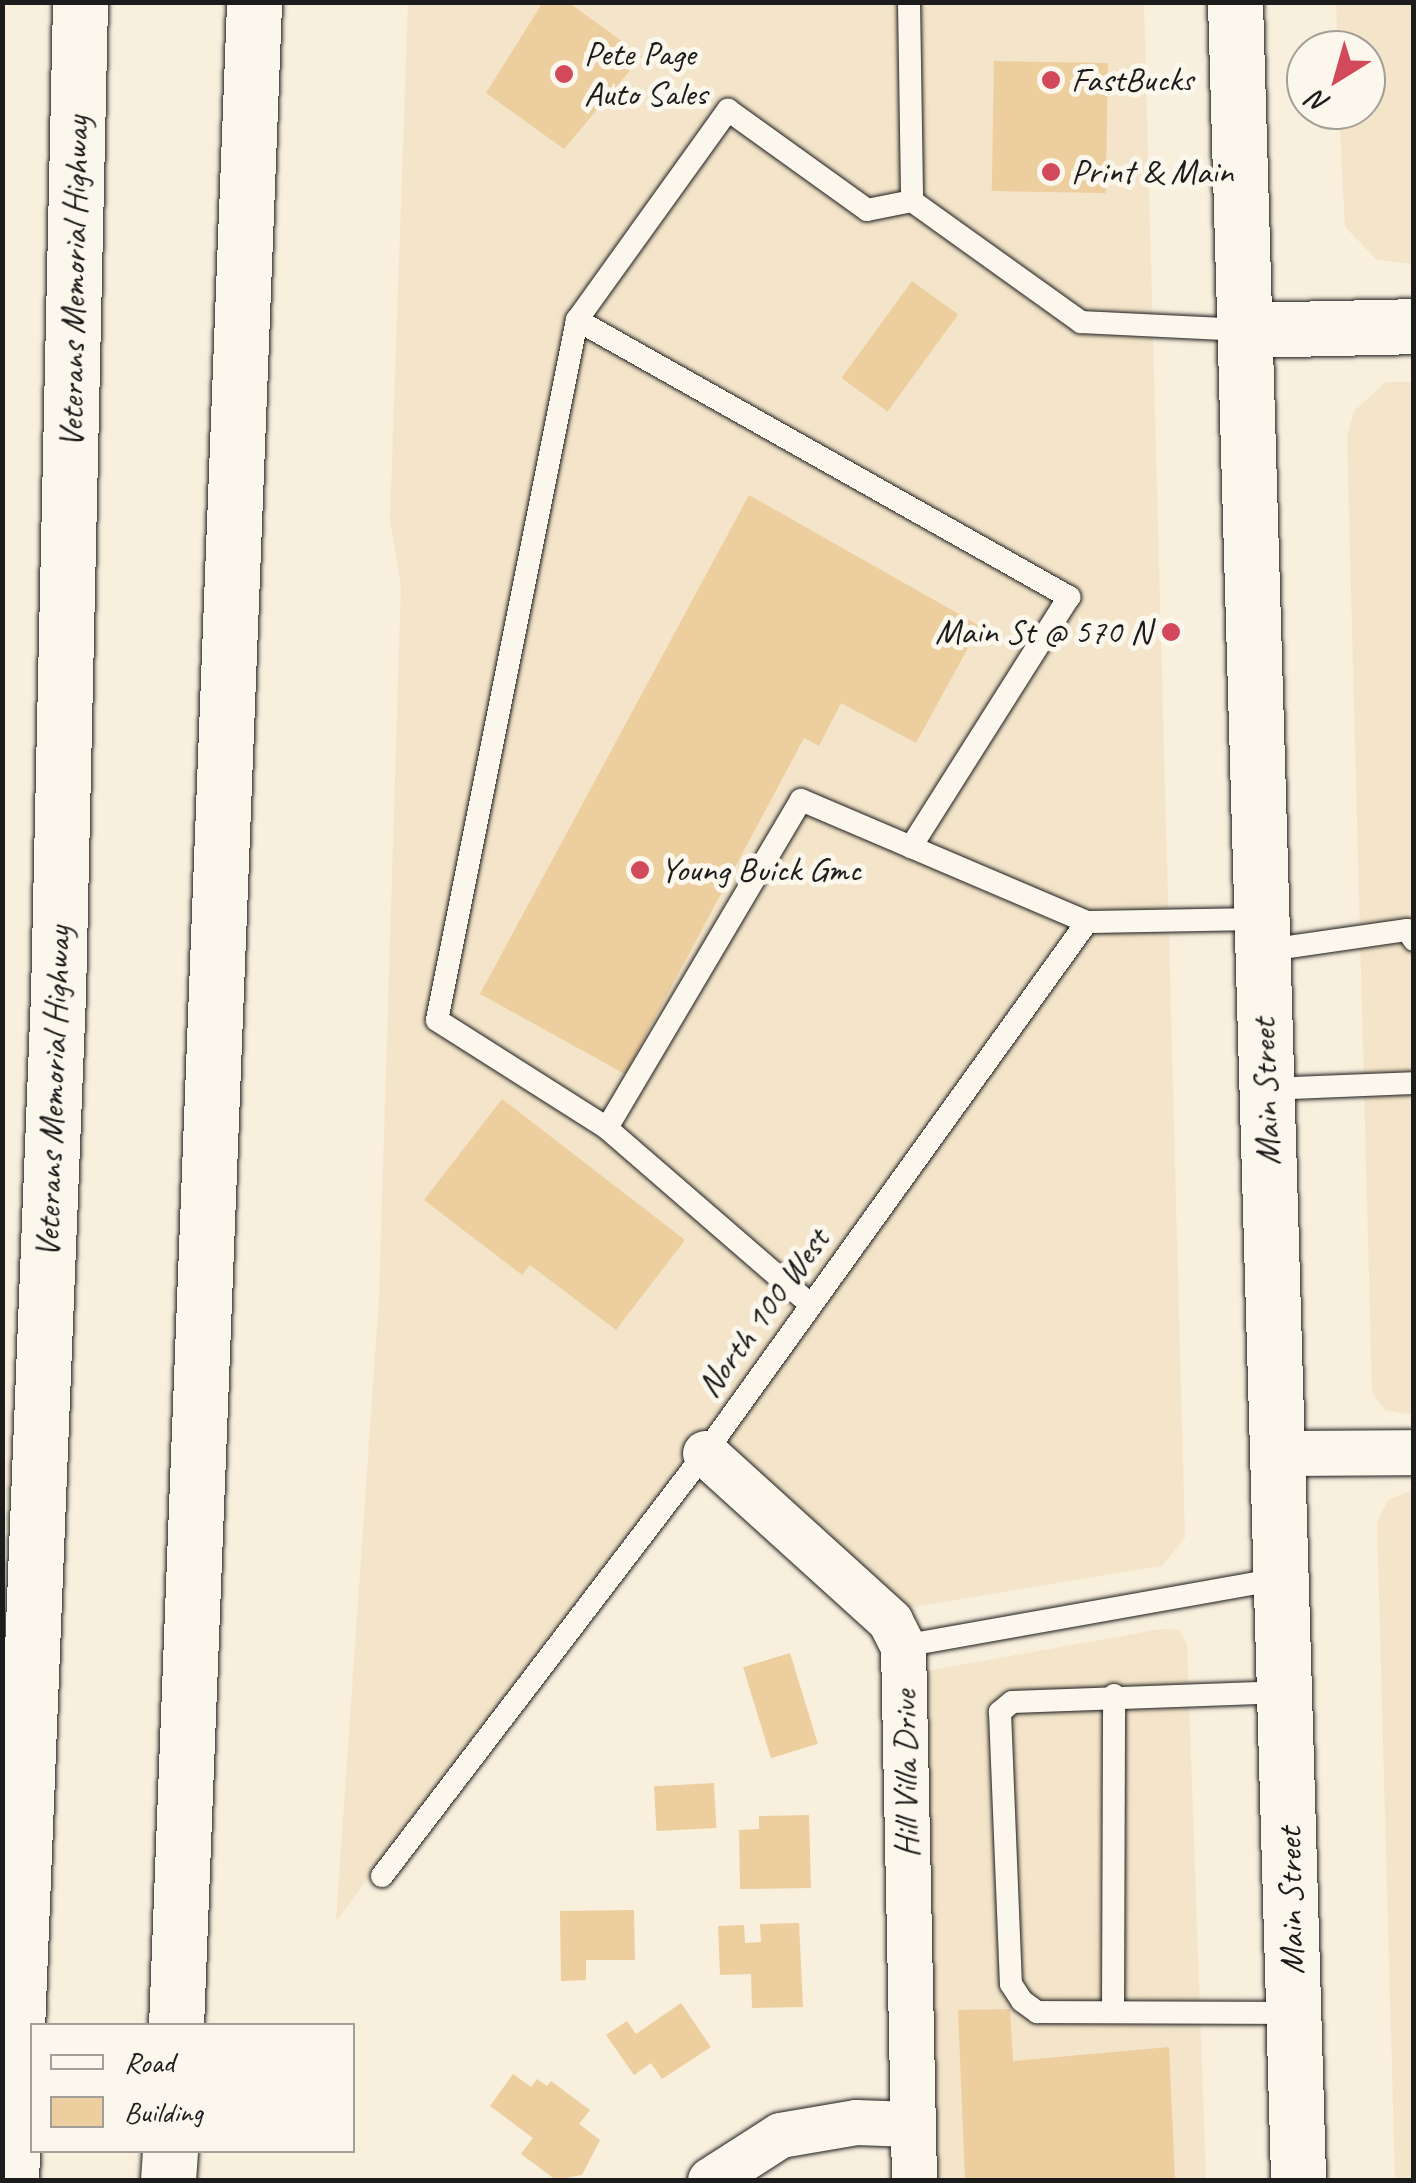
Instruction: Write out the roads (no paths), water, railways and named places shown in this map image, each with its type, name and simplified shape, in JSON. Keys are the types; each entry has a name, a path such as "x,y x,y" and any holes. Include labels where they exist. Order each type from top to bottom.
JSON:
{"main road":[{"name":"Veterans Memorial Highway","path":"11,2180 58,996 80,2"},
{"path":"176,2023 254,2"},
{"name":"Main Street","path":"1234,2 1298,2180"},
{"path":"1244,330 1414,326"},
{"path":"168,2180 170,2153"}],"street":[{"path":"1276,1452 1414,1452"},
{"name":"Hill Villa Drive","path":"705,1453 890,1621 903,1646 914,2180"},
{"path":"710,2180 780,2136 856,2122 912,2124"}],"lane":[{"path":"909,2 912,201"},
{"path":"812,1305 607,1128 438,1020 577,320 728,110 867,210 912,201 1081,322 1244,330"},
{"path":"577,320 1069,598 911,847"},
{"path":"607,1128 801,800 1087,922 1260,935 1407,930 1414,940"},
{"name":"North 100 West","path":"382,1876 705,1453 1087,922"},
{"path":"1266,1088 1414,1083"},
{"path":"903,1646 1280,1579"},
{"path":"1286,1692 1012,1702 1000,1712 1010,1984 1037,2012 1293,2013"},
{"path":"1112,2012 1114,1696"}],"place":[{"name":"Pete Page Auto Sales","path":"564,74"},
{"name":"FastBucks","path":"1051,80"},
{"name":"Print & Main","path":"1051,172"},
{"name":"Main St @ 570 N","path":"1171,632"},
{"name":"Young Buick Gmc","path":"640,870"}]}
